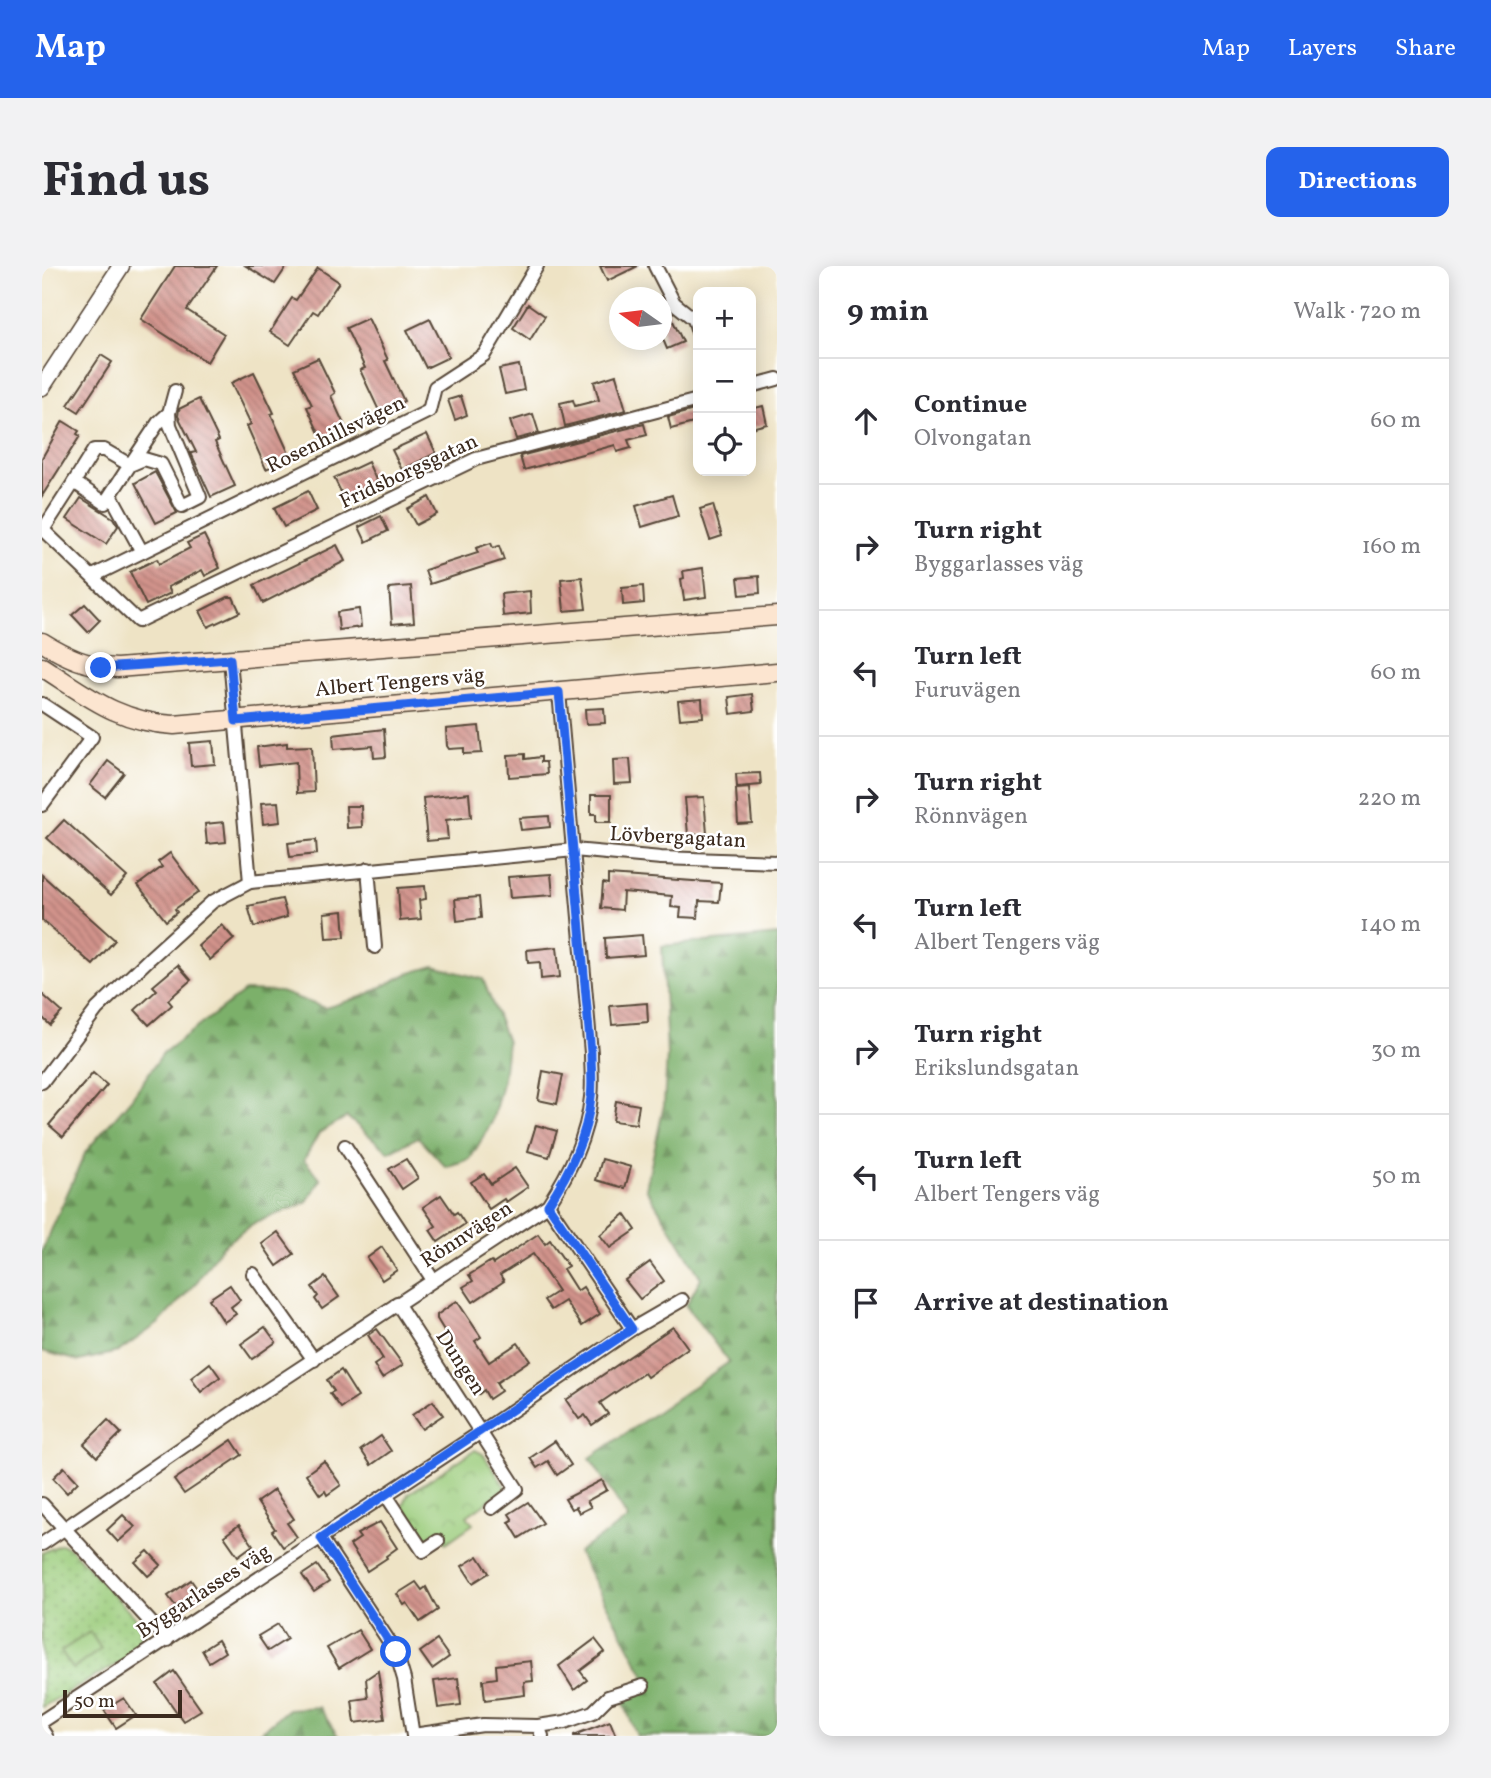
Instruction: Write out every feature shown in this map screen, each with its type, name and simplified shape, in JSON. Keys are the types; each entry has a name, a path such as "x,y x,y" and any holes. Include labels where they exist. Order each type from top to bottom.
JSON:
{"main road":[{"name":"Albert Tengers väg","path":"42,642 63,655 101,668 777,616"},
{"name":"Albert Tengers väg","path":"42,667 107,708 135,720 174,725 777,673"}],"street":[{"path":"42,387 121,266"},
{"path":"655,266 674,303 693,318"},
{"name":"Rosenhillsvägen","path":"93,576 429,411 435,387 484,355 533,268"},
{"path":"756,385 777,379"},
{"path":"161,464 182,506 200,497 170,425 169,412 175,391"},
{"name":"Fridsborgsgatan","path":"93,576 138,621 476,459 693,401"},
{"path":"74,482 105,503 158,423 169,412"},
{"path":"130,465 144,459 161,464 172,460 178,454 180,445"},
{"path":"93,576 42,530 94,450 104,450 130,465"},
{"path":"111,495 142,552"},
{"path":"230,659 250,882"},
{"name":"Rönnvägen","path":"42,1544 238,1409 548,1205 568,1174 582,1141 592,1097 591,1053 559,692"},
{"path":"42,704 92,737 42,805"},
{"name":"Lövbergagatan","path":"42,1082 97,1009 150,958 212,902 250,882 574,850 662,858 777,862"},
{"path":"368,869 374,947"},
{"path":"42,1057 52,1068"},
{"path":"345,1146 433,1280"},
{"path":"548,1205 632,1329"},
{"path":"253,1274 314,1360"},
{"name":"Byggarlasses väg","path":"42,1721 481,1432 632,1329 682,1300"},
{"name":"Dungen","path":"397,1303 517,1489 492,1508"},
{"path":"386,1495 423,1551 438,1541"},
{"path":"42,1504 167,1640"},
{"path":"321,1538 396,1652 404,1679 413,1735 483,1725 540,1731 593,1712 608,1697 643,1686"},
{"path":"42,1730 46,1736"}],"green space":[{"path":"777,935 777,1736 637,1736 623,1701 645,1676 578,1552 628,1519 590,1458 729,1362 686,1306 701,1278 646,1188 664,1105 667,1055 662,946"},
{"path":"434,966 483,979 507,1042 503,1079 492,1122 470,1159 446,1167 418,1137 389,1152 347,1117 319,1133 304,1160 321,1180 306,1203 254,1223 221,1247 196,1283 159,1323 118,1352 79,1361 42,1351 42,1251 86,1151 131,1099 163,1053 245,991 281,992 325,1008 364,996 407,974"},
{"path":"475,1450 483,1454 506,1488 467,1516 473,1524 446,1543 439,1532 426,1540 403,1506 408,1494"},
{"path":"61,1544 71,1549 136,1618 141,1632 140,1642 133,1655 42,1707 42,1553"},
{"path":"90,1632 101,1649 73,1669 61,1651"},
{"path":"319,1707 338,1736 256,1736 288,1709"}],"building":[{"path":"175,266 217,266 187,310 224,334 207,362 141,319"},
{"path":"246,266 287,266 275,284"},
{"path":"600,266 638,266 607,281"},
{"path":"318,268 339,282 318,314 313,311 290,345 270,332 292,298 296,300"},
{"path":"528,304 545,316 530,340 513,328"},
{"path":"368,318 404,401 380,413 360,370 365,368 346,328"},
{"path":"430,319 449,357 426,368 407,330"},
{"path":"672,319 683,342 672,347"},
{"path":"101,355 112,362 79,412 68,405"},
{"path":"318,358 335,393 331,396 347,431 323,442 307,407 312,405 294,369"},
{"path":"519,365 524,390 505,394 499,369"},
{"path":"254,372 274,413 271,414 291,458 266,469 247,426 251,424 231,383"},
{"path":"616,375 626,410 565,426 560,403 573,400 575,406 599,400 594,382"},
{"path":"461,396 467,415 455,420 448,400"},
{"path":"199,399 219,440 215,442 235,486 211,497 191,453 196,452 178,416 179,409"},
{"path":"763,406 767,424 756,427 756,408"},
{"path":"693,410 693,423 671,429 668,417"},
{"path":"533,414 539,433 516,439 510,421"},
{"path":"63,421 79,431 77,434 80,436 42,496 42,458"},
{"path":"644,424 647,435 628,440 631,448 617,452 615,445 524,470 520,456"},
{"path":"427,434 436,453 402,470 392,450"},
{"path":"368,462 377,482 344,498 334,478"},
{"path":"155,472 177,513 156,523 135,483"},
{"path":"308,491 317,510 284,527 274,508"},
{"path":"672,495 678,516 642,527 636,506"},
{"path":"429,497 437,514 416,525 407,509"},
{"path":"81,498 113,518 118,526 106,544 67,519"},
{"path":"713,505 722,536 710,540 700,509"},
{"path":"381,516 388,531 366,542 359,527"},
{"path":"204,535 220,568 205,576 202,570 168,587 171,593 146,605 130,572 157,559 159,564 190,548 187,543"},
{"path":"491,543 493,548 499,546 504,560 430,584 425,570 478,553 476,548"},
{"path":"337,545 345,561 263,603 254,585"},
{"path":"703,568 706,597 684,600 681,579 684,578 683,571"},
{"path":"759,576 760,593 740,595 738,578"},
{"path":"582,577 586,609 564,611 561,579"},
{"path":"411,586 414,622 392,624 389,588"},
{"path":"643,586 644,603 623,605 622,588"},
{"path":"530,591 531,613 503,616 501,594"},
{"path":"233,597 240,612 208,627 200,611"},
{"path":"85,604 100,620 88,632 72,615"},
{"path":"359,609 361,627 339,630 337,612"},
{"path":"752,694 754,711 731,714 729,697"},
{"path":"702,699 703,717 680,719 678,701"},
{"path":"604,708 605,723 586,724 585,709"},
{"path":"479,726 482,753 464,754 464,748 449,749 446,729"},
{"path":"384,729 386,757 374,758 373,746 334,749 333,735"},
{"path":"213,741 215,764 191,766 189,743"},
{"path":"287,743 287,747 312,746 314,792 297,793 296,762 259,766 257,747"},
{"path":"525,754 525,759 541,757 541,762 546,762 547,774 509,777 508,755"},
{"path":"630,759 632,783 614,784 613,760"},
{"path":"108,761 124,773 105,797 90,785"},
{"path":"760,773 761,785 737,787 736,774"},
{"path":"749,788 752,823 738,824 736,789"},
{"path":"469,793 471,817 446,820 448,839 427,841 423,798"},
{"path":"591,795 611,795 611,822 596,822 596,814 591,814"},
{"path":"704,797 707,834 688,835 685,798"},
{"path":"278,802 280,822 263,824 261,803"},
{"path":"346,806 361,806 362,827 347,828"},
{"path":"549,816 550,827 521,830 519,818"},
{"path":"64,820 127,877 111,895 47,838"},
{"path":"224,822 226,842 207,844 205,824"},
{"path":"316,840 317,854 290,857 288,843"},
{"path":"170,853 199,892 175,909 177,912 166,921 138,885 162,867 158,862"},
{"path":"551,874 553,895 510,898 508,877"},
{"path":"42,875 115,940 93,965 42,920"},
{"path":"608,875 721,883 719,902 699,901 698,918 680,917 681,908 671,907 672,896 623,892 622,910 601,908 603,883 608,884"},
{"path":"425,886 426,899 419,900 421,919 400,921 398,888"},
{"path":"479,897 481,918 457,921 455,899"},
{"path":"282,899 287,917 254,927 248,906"},
{"path":"343,911 345,937 326,938 324,913"},
{"path":"222,925 234,939 210,960 198,946"},
{"path":"642,935 644,955 606,958 605,938"},
{"path":"557,947 560,977 541,979 540,962 528,963 527,950"},
{"path":"178,965 191,980 168,1000 172,1005 149,1025 135,1010 157,990 153,986"},
{"path":"42,994 62,1012 50,1025 42,1017"},
{"path":"647,1003 648,1022 612,1025 610,1006"},
{"path":"543,1071 563,1075 557,1104 538,1100"},
{"path":"93,1073 107,1085 63,1137 49,1125"},
{"path":"616,1101 639,1105 636,1124 613,1121"},
{"path":"536,1125 557,1131 549,1157 528,1151"},
{"path":"406,1159 418,1178 402,1189 389,1169"},
{"path":"602,1159 631,1167 625,1188 596,1180"},
{"path":"515,1168 528,1187 506,1202 504,1199 489,1209 471,1182 484,1174 491,1184"},
{"path":"441,1195 465,1224 438,1242 430,1230 436,1226 423,1207"},
{"path":"625,1214 636,1230 610,1248 600,1235"},
{"path":"278,1232 294,1254 277,1266 262,1244"},
{"path":"538,1234 545,1244 550,1240 568,1266 563,1269 577,1291 583,1287 600,1314 582,1326 565,1301 551,1310 544,1300 558,1291 533,1254 500,1275 504,1281 473,1302 463,1287 473,1281 469,1275 491,1261 493,1264"},
{"path":"382,1247 397,1270 382,1280 367,1258"},
{"path":"650,1262 664,1281 640,1299 625,1280"},
{"path":"325,1277 339,1297 322,1309 315,1299 318,1296 312,1287"},
{"path":"230,1285 240,1300 231,1307 236,1314 224,1322 209,1299"},
{"path":"457,1301 481,1337 475,1341 489,1362 518,1343 530,1360 496,1383 501,1391 489,1399 484,1390 479,1394 469,1378 472,1376 437,1319 437,1315"},
{"path":"265,1327 276,1342 252,1359 241,1344"},
{"path":"673,1327 688,1348 647,1377 644,1373 600,1403 608,1414 592,1425 585,1415 579,1419 566,1400"},
{"path":"377,1329 403,1365 382,1378 374,1365 383,1359 368,1335"},
{"path":"210,1363 220,1377 201,1392 191,1378"},
{"path":"341,1370 358,1397 341,1408 330,1393 334,1391 327,1380"},
{"path":"433,1401 443,1415 422,1429 412,1415"},
{"path":"108,1420 121,1433 97,1457 84,1444"},
{"path":"381,1436 391,1451 371,1465 361,1450"},
{"path":"232,1440 242,1455 184,1494 174,1480"},
{"path":"555,1441 571,1465 557,1475 548,1461 537,1468 530,1458"},
{"path":"324,1461 341,1485 327,1495 325,1491 320,1495 306,1474"},
{"path":"64,1467 78,1482 67,1493 53,1478"},
{"path":"602,1480 607,1490 587,1501 591,1507 579,1513 576,1507 571,1509 565,1499"},
{"path":"274,1490 294,1519 287,1523 297,1537 283,1547 257,1502"},
{"path":"528,1502 543,1523 519,1538 509,1522 513,1520 509,1514"},
{"path":"123,1515 135,1527 118,1542 107,1530"},
{"path":"380,1522 397,1548 367,1571 350,1545 360,1538 357,1534"},
{"path":"239,1525 253,1545 238,1556 224,1536"},
{"path":"148,1551 161,1565 148,1576 135,1562"},
{"path":"478,1556 489,1573 473,1583 462,1566"},
{"path":"317,1565 329,1582 314,1592 302,1575"},
{"path":"191,1580 203,1597 180,1612 168,1596"},
{"path":"416,1582 422,1590 426,1587 438,1610 420,1622 397,1594"},
{"path":"278,1624 287,1639 268,1651 258,1636"},
{"path":"358,1630 370,1649 339,1668 327,1648"},
{"path":"595,1639 605,1652 580,1671 587,1680 574,1690 559,1666"},
{"path":"218,1640 225,1652 209,1662 202,1650"},
{"path":"437,1640 449,1657 432,1669 420,1652"},
{"path":"531,1661 533,1681 524,1682 525,1695 485,1700 483,1680 497,1678 496,1665"},
{"path":"174,1671 201,1710 183,1721 157,1684"},
{"path":"378,1671 385,1719 355,1723 352,1700 368,1698 366,1679"},
{"path":"458,1678 461,1705 438,1708 434,1681"},
{"path":"124,1698 136,1715 116,1728 104,1710"},
{"path":"610,1721 616,1736 574,1736 574,1735"}],"route":[{"path":"101,668 230,659 236,721 559,692 591,1053 592,1097 582,1141 568,1174 548,1205 632,1329 321,1538 396,1652"}]}
